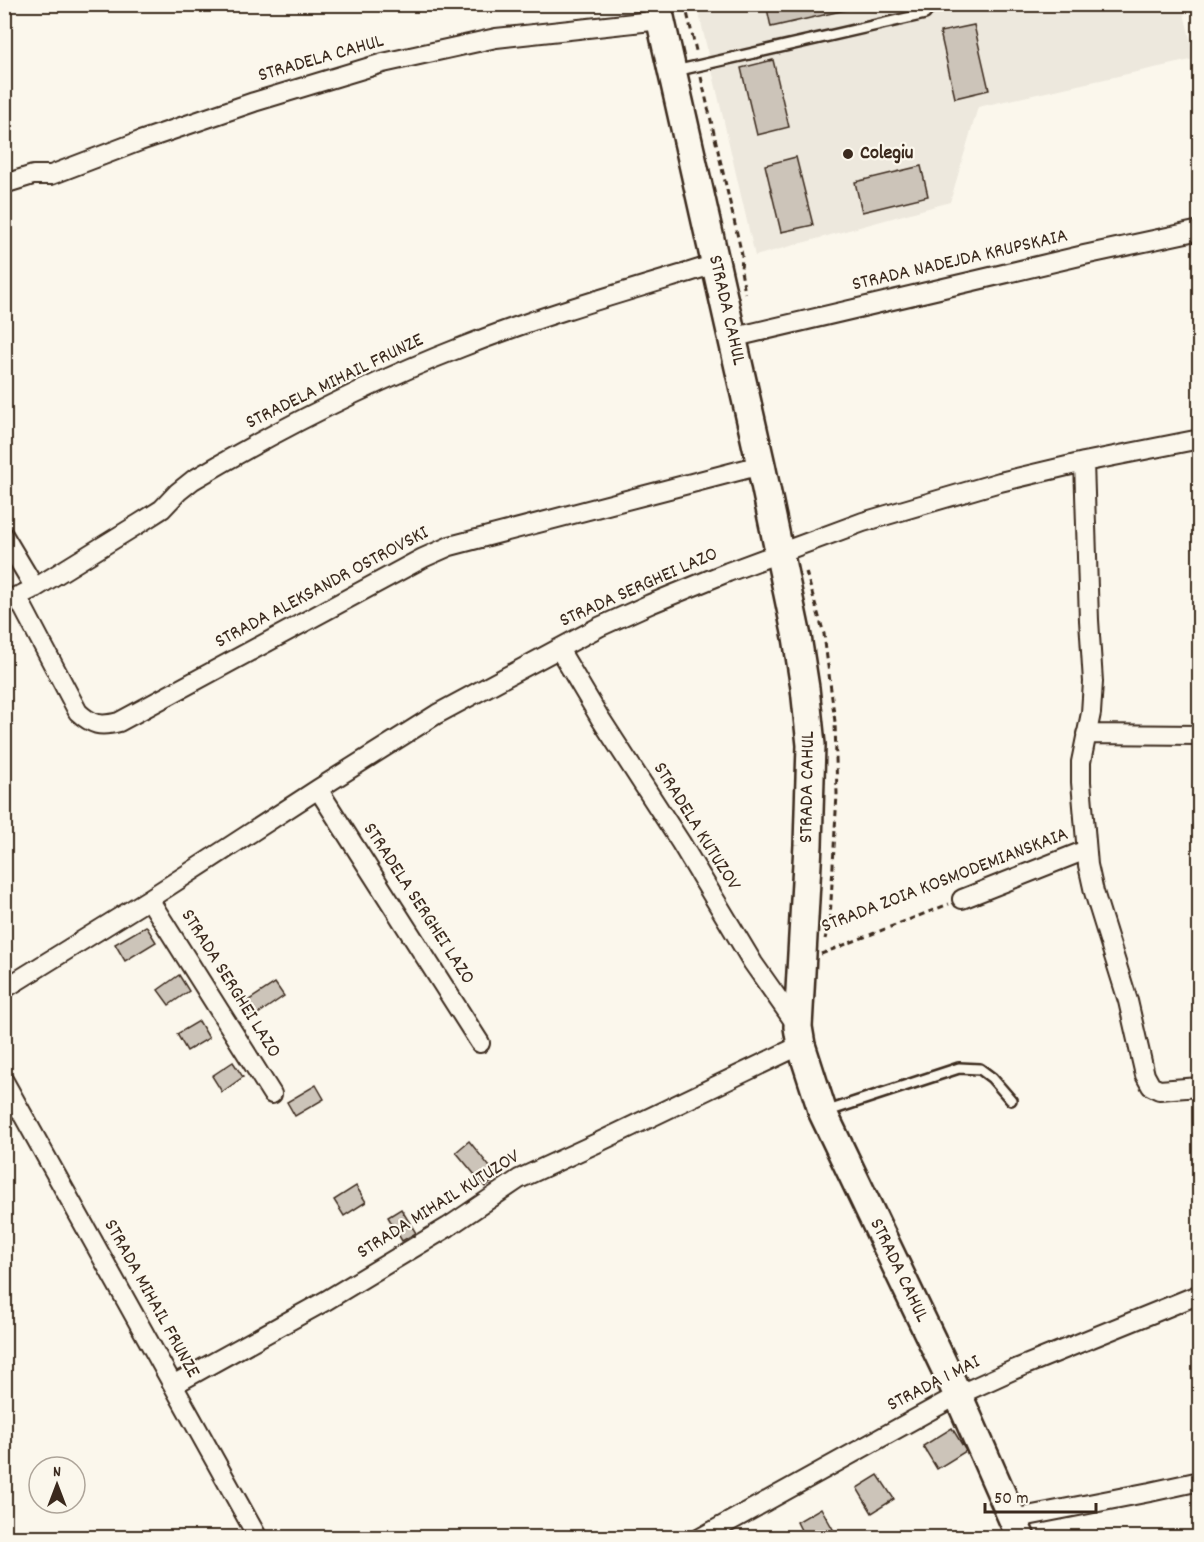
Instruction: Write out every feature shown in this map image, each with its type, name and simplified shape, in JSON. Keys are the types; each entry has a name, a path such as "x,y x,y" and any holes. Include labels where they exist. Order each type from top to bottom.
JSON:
{"main road":[{"name":"STRADA CAHUL","path":"659,12 761,465 806,688 811,746 799,1036 823,1113 958,1395 1017,1528"}],"street":[{"name":"STRADELA CAHUL","path":"4,184 33,175 51,175 140,141 254,102 383,63 496,38 659,12"},
{"name":"STRADA NADEJDA KRUPSKAIA","path":"731,338 1200,230"},
{"name":"STRADELA MIHAIL FRUNZE","path":"11,599 35,588 162,509 193,480 302,419 462,347 546,316 717,264"},
{"name":"STRADA SERGHEI LAZO","path":"4,989 437,714 599,627 728,572 863,522 1000,482 1084,462 1200,439"},
{"name":"STRADA ZOIA KOSMODEMIANSKAIA","path":"1084,462 1088,609 1093,682 1091,714 1081,762 1086,850 1094,892 1128,1000 1145,1075 1151,1086 1159,1090 1200,1087"},
{"name":"STRADA ALEKSANDR OSTROVSKI","path":"11,599 78,712 87,720 107,725 119,722 423,558 450,546 761,465"},
{"path":"4,536 35,588"},
{"name":"STRADELA KUTUZOV","path":"560,649 600,718 681,843 799,1036"},
{"path":"1086,734 1200,735"},
{"name":"STRADELA SERGHEI LAZO","path":"318,789 480,1043"},
{"name":"STRADA ZOIA KOSMODEMIANSKAIA","path":"962,899 1086,850"},
{"name":"STRADA SERGHEI LAZO","path":"149,899 272,1094"},
{"name":"STRADA MIHAIL KUTUZOV","path":"173,1385 338,1294 448,1227 519,1179 597,1143 799,1036"},
{"name":"STRADA MIHAIL FRUNZE","path":"4,1081 258,1538"},
{"name":"STRADA 1 MAI","path":"700,1538 958,1395 1013,1370 1200,1294"},
{"path":"1017,1528 1200,1481"}],"lane":[{"path":"672,71 925,14 932,4"},
{"path":"823,1113 958,1068 980,1069 992,1078 1011,1100"}],"path":[{"name":"STRADA ZOIA KOSMODEMIANSKAIA","path":"821,954 962,899"}],"shaded area":[{"name":"Colegiu","path":"697,5 1182,5 1195,59 978,107 950,202 755,256"}],"building":[{"path":"766,4 849,4 850,9 771,27"},
{"path":"974,25 989,90 955,98 940,32"},
{"path":"773,60 789,127 757,135 741,68"},
{"path":"796,157 813,225 781,232 765,165"},
{"path":"921,166 928,196 862,212 855,182"},
{"path":"146,926 156,942 125,961 115,944"},
{"path":"179,975 189,991 169,1005 158,990"},
{"path":"275,983 284,996 252,1018 243,1004"},
{"path":"199,1021 209,1038 187,1051 177,1034"},
{"path":"233,1062 243,1077 222,1092 212,1076"},
{"path":"316,1085 324,1099 295,1116 287,1102"},
{"path":"469,1141 498,1177 485,1187 456,1152"},
{"path":"356,1186 366,1202 344,1216 334,1200"},
{"path":"401,1209 416,1233 402,1241 388,1217"},
{"path":"952,1428 966,1451 937,1469 923,1446"},
{"path":"878,1475 894,1499 872,1513 857,1488"},
{"path":"821,1508 838,1538 805,1538 797,1522"}],"place":[{"name":"Colegiu","path":"848,154"}]}
